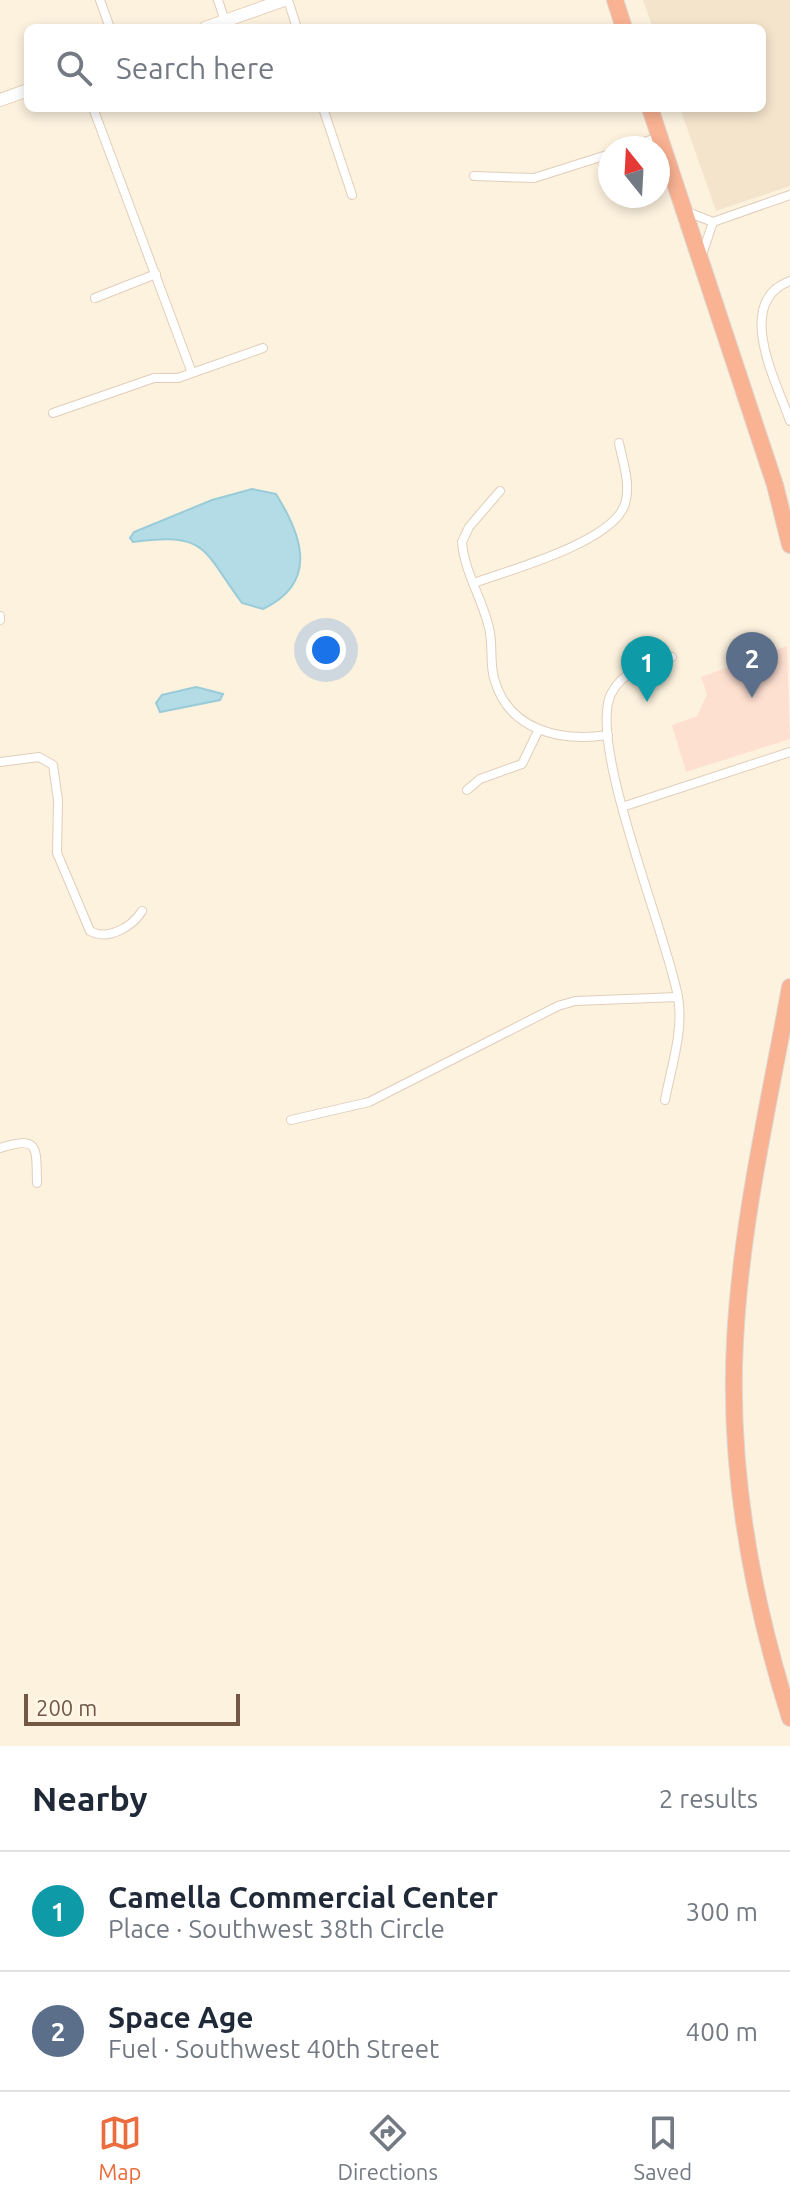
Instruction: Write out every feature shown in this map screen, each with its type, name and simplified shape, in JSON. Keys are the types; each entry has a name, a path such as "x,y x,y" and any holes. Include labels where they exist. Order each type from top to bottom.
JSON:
{"highway":[{"path":"615,0 623,24"},
{"path":"651,112 659,136"},
{"path":"670,170 775,485 790,545"},
{"path":"790,987 749,1216 735,1343 738,1478 760,1616 790,1718"}],"street":[{"path":"100,0 109,24"},
{"path":"218,0 225,21"},
{"path":"216,24 286,0 295,24"},
{"path":"0,100 24,91"},
{"path":"95,112 192,373"},
{"path":"324,112 352,195"},
{"path":"474,176 534,178 598,158"},
{"path":"684,211 713,222 790,195"},
{"path":"700,259 713,222"},
{"path":"95,298 156,274"},
{"path":"790,281 768,297 763,307 761,329 790,421"},
{"path":"53,413 154,378 178,378 263,348"},
{"path":"474,583 586,539 619,517 628,489 619,443"},
{"path":"500,491 469,527 462,542 490,629 492,667 497,688 521,722 538,731 608,735"},
{"path":"665,1100 679,1021 678,997 670,959 622,807 608,735 608,706 617,684 636,670 672,657"},
{"path":"467,790 480,779 522,764 538,731"},
{"path":"622,807 790,752"},
{"path":"0,762 39,757 53,765 58,800 57,853 90,931 102,935 123,928 142,911"},
{"path":"291,1120 369,1102 558,1006 575,1001 678,997"},
{"path":"0,1148 29,1142 36,1152 37,1183"}],"shaded area":[{"path":"643,0 790,0 790,186 716,211 681,112 766,112 766,24 652,24"},
{"path":"787,646 790,739 686,772 672,725 697,716 707,694 701,677"}],"water":[{"path":"252,489 276,494 293,526 300,558 292,586 263,609 242,603 201,548 176,540 133,542 130,538 134,532 212,500"},
{"path":"196,687 223,694 220,700 160,712 156,703 162,695"}],"place":[{"name":"Space Age","path":"752,698"},
{"name":"Camella Commercial Center","path":"647,702"}]}
